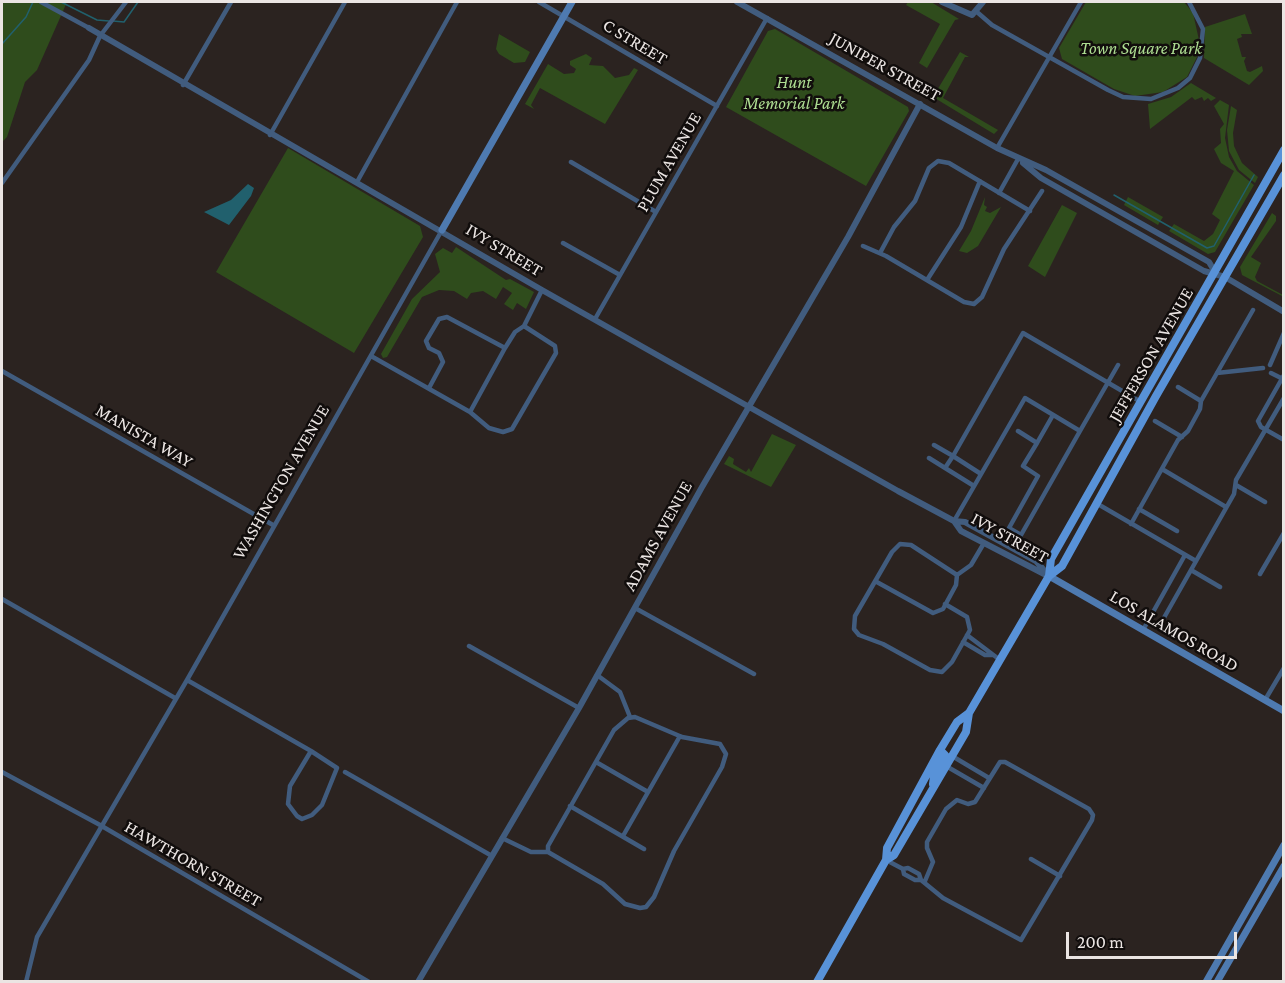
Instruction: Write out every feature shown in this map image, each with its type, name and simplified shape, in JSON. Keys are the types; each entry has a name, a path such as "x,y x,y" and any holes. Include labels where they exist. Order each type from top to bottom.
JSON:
{"main road":[{"name":"WASHINGTON AVENUE","path":"442,230 572,2"},
{"name":"JEFFERSON AVENUE","path":"1049,576 1051,559 1284,150"},
{"name":"JEFFERSON AVENUE","path":"886,860 894,855 966,732 969,714 997,658 1049,576 1062,566 1156,396 1284,175"},
{"path":"1156,396 1155,391 1160,378 1157,375"},
{"name":"LOS ALAMOS ROAD","path":"1049,576 1284,711"},
{"name":"JEFFERSON AVENUE","path":"817,981 886,860 887,848 940,750 957,722 969,714"},
{"path":"933,788 934,776 945,755 940,750"},
{"path":"1206,981 1284,845"},
{"path":"1218,981 1284,866"}],"street":[{"name":"IVY STREET","path":"41,2 270,135 442,230 542,290 954,521 965,522 1036,561 1049,576"},
{"path":"2,183 89,60 100,36 126,2"},
{"path":"183,85 231,2"},
{"path":"270,135 345,2"},
{"path":"357,182 457,2"},
{"name":"C STREET","path":"539,2 717,106"},
{"name":"JUNIPER STREET","path":"737,2 1018,159 1041,178 1201,269 1225,277 1284,312"},
{"path":"942,2 967,15 977,12 983,2"},
{"path":"997,148 1081,2"},
{"path":"977,12 992,25 1123,97 1145,100 1162,96 1190,78 1201,56 1203,29 1189,2"},
{"name":"PLUM AVENUE","path":"595,319 767,18"},
{"name":"ADAMS AVENUE","path":"418,981 579,708 749,406 848,237 920,104"},
{"path":"999,193 1018,159"},
{"path":"880,254 894,227 915,201 933,163 938,161 949,164 1030,211"},
{"path":"571,162 656,213"},
{"path":"927,280 961,227 980,181"},
{"path":"863,246 964,302 974,303 978,301 995,273 1004,249 1042,191"},
{"name":"WASHINGTON AVENUE","path":"26,981 37,937 442,230"},
{"path":"563,243 620,275"},
{"path":"470,412 515,332 524,326 542,290"},
{"path":"1131,524 1200,409 1201,401 1253,310"},
{"path":"429,388 443,362 439,353 429,348 426,341 439,319 447,317 505,348"},
{"path":"371,356 470,412 489,428 503,432 512,429 556,353 555,345 524,326"},
{"path":"945,468 1023,333 1142,402"},
{"path":"1270,365 1281,348 1278,343 1284,333"},
{"path":"1053,415 1023,466 1038,476 1009,528 1021,535 1118,365"},
{"path":"1217,373 1263,368"},
{"name":"MANISTA WAY","path":"2,371 273,525"},
{"path":"1271,373 1282,377 1259,417 1259,424 1284,440"},
{"path":"1178,387 1201,401"},
{"path":"954,521 1025,398 1080,431"},
{"path":"1161,623 1227,507 1236,480 1284,398"},
{"path":"1155,421 1182,437"},
{"path":"1018,431 1037,443"},
{"path":"934,445 981,474"},
{"path":"929,458 974,486"},
{"path":"1162,469 1227,507"},
{"path":"1236,485 1265,502"},
{"path":"1096,503 1196,561"},
{"path":"1139,509 1177,531"},
{"name":"IVY STREET","path":"954,521 961,531 1049,576"},
{"path":"1260,574 1284,533"},
{"path":"957,575 970,567 984,543"},
{"path":"945,604 967,617 970,623 967,635 952,662 942,672 930,670 883,644 859,635 854,625 855,616 892,552 899,545 910,545 957,575"},
{"path":"1143,630 1185,555"},
{"path":"1191,570 1220,586"},
{"path":"875,581 926,611 938,612 956,585 957,575"},
{"path":"2,599 175,698"},
{"path":"635,608 754,675"},
{"path":"1154,611 1165,616"},
{"path":"967,635 988,648 997,658"},
{"path":"963,642 985,655 997,658"},
{"path":"469,646 579,708"},
{"path":"1265,700 1284,668"},
{"path":"597,675 620,692 630,717"},
{"path":"186,680 311,751 337,768 322,805 312,815 302,819 288,804 290,786 311,751"},
{"path":"502,838 526,850 537,853 548,852 603,884 625,904 646,907 654,897 678,844 726,760 724,748 720,744 680,736 643,719 630,717 614,730 548,846 548,852"},
{"path":"623,836 680,736"},
{"path":"952,756 989,778"},
{"path":"596,762 648,792"},
{"path":"886,860 915,880 923,880 943,898 1022,940 1092,820 1091,812 1005,762 997,763 974,804 957,800 946,809 927,842 933,862 923,880"},
{"path":"946,766 984,788"},
{"path":"970,780 976,771"},
{"name":"HAWTHORN STREET","path":"2,772 100,825 369,981"},
{"path":"345,772 492,856"},
{"path":"570,806 644,849"},
{"path":"1031,859 1060,876"}],"green space":[{"path":"2,2 67,2 37,70 25,82 7,137 2,142"},
{"path":"908,2 931,2 959,19 955,20 927,68 919,63 940,24 906,5"},
{"name":"Town Square Park","path":"1086,2 1184,2 1193,13 1199,40 1197,57 1187,77 1163,92 1135,96 1114,89 1062,59 1059,48"},
{"path":"1245,14 1252,34 1241,34 1242,37 1237,39 1242,57 1246,57 1244,61 1247,71 1250,72 1262,66 1263,71 1249,85 1204,58 1205,27"},
{"name":"Hunt Memorial Park","path":"775,29 908,107 909,111 866,186 726,107 768,31"},
{"path":"499,34 530,52 525,62 514,63 499,54 496,49"},
{"path":"960,52 969,57 965,57 943,98 998,130 994,134 933,97"},
{"path":"586,54 592,58 589,65 603,66 615,78 629,75 634,68 638,70 605,124 540,88 531,105 534,109 525,104 548,64 564,74 574,73 576,69 570,65 570,61"},
{"path":"1191,83 1216,98 1211,101 1208,98 1204,101 1202,97 1195,100 1192,97 1150,129 1148,104 1171,97"},
{"path":"1220,100 1229,105 1225,138 1229,157 1237,171 1254,185 1215,252 1208,254 1169,231 1174,224 1204,241 1213,234 1220,220 1212,214 1234,171 1221,163 1214,149 1221,143 1220,129 1224,124 1214,106"},
{"path":"1231,106 1237,110 1233,133 1234,146 1242,163 1258,177 1255,183 1239,170 1229,151 1227,130"},
{"path":"288,148 420,226 423,237 354,353 216,272"},
{"path":"985,197 984,205 987,207 985,211 990,213 1001,207 978,246 967,253 959,251 971,231"},
{"path":"1128,197 1163,217 1158,225 1124,205"},
{"path":"1062,205 1077,213 1045,277 1028,266"},
{"path":"1272,213 1276,216 1276,221 1251,257 1261,263 1255,277 1257,281 1282,296 1242,275 1240,267"},
{"path":"456,247 506,280 510,279 534,292 526,309 517,303 513,310 504,304 512,293 503,287 496,299 483,291 471,293 467,299 454,291 439,290 422,297 387,357 383,358 381,354 412,299 440,272 435,254 443,248 452,253"},
{"path":"772,434 796,445 771,487 724,464 729,456 734,459 733,464 746,472 749,468 751,472"}],"water":[{"path":"248,184 254,188 251,196 229,225 204,212 231,200"}],"waterway":[{"path":"2,44 26,17 33,2"},
{"path":"61,2 97,20 109,21"},
{"path":"113,21 124,22 138,2"},
{"path":"1114,195 1207,248 1214,246 1254,175"}]}
